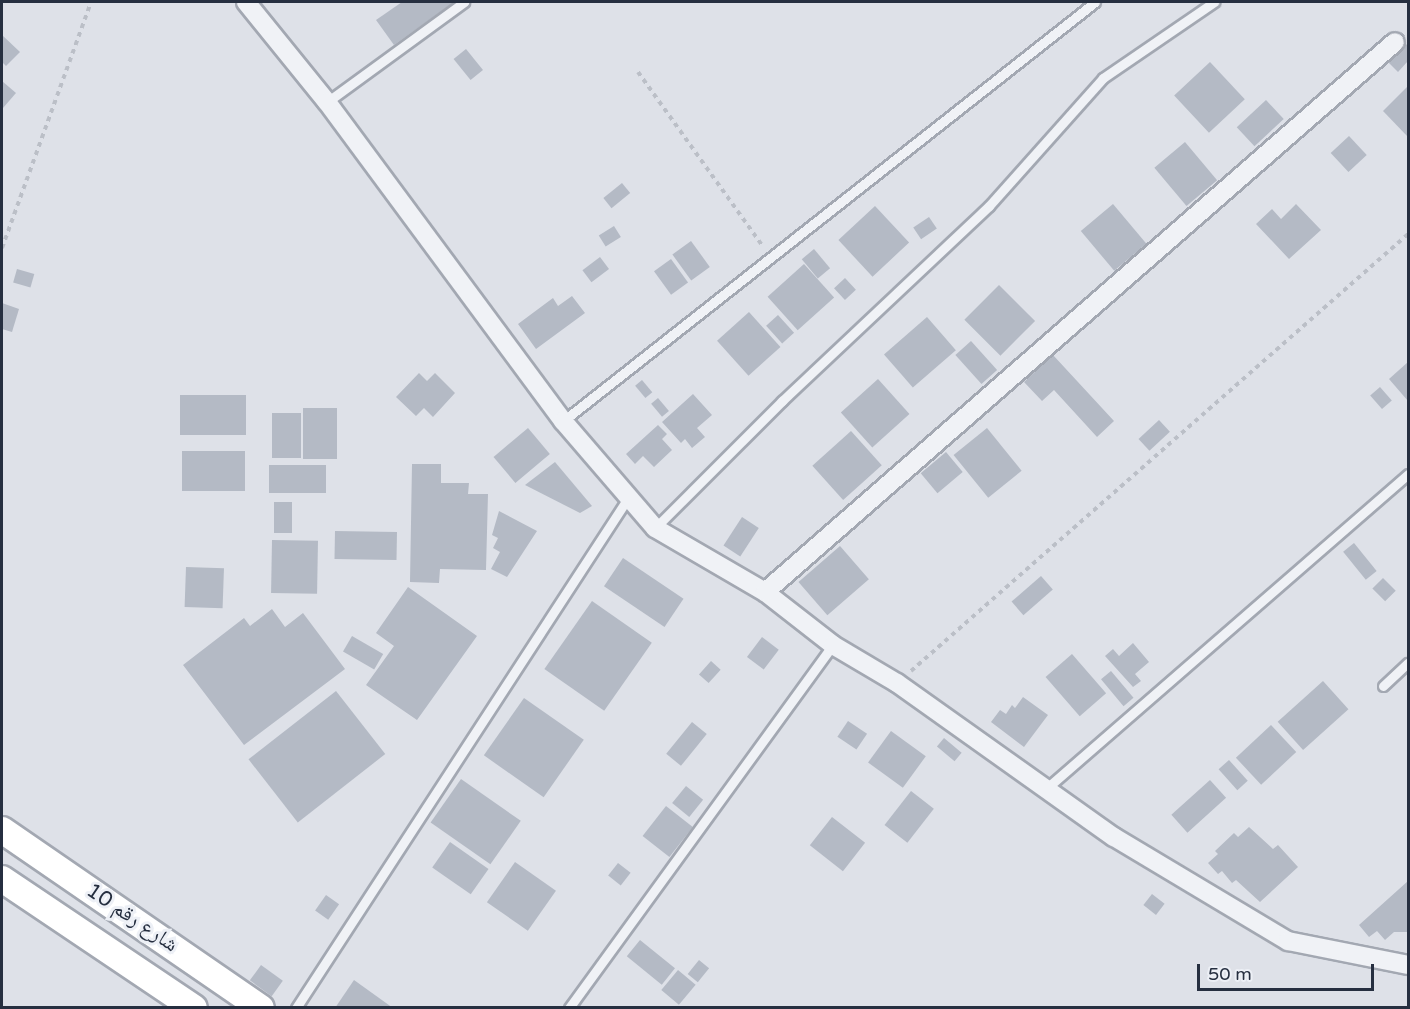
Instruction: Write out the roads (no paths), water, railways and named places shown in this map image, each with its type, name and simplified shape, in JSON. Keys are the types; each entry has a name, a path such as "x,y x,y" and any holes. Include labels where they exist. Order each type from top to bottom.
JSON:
{"main road":[{"name":"شارع رقم 10","path":"2,830 261,1008"},
{"name":"شارع رقم 10","path":"2,879 194,1008"}],"street":[{"path":"246,2 327,102 564,421 655,528 765,592 833,645 897,683 1048,787 1114,837 1288,941 1408,965"},
{"path":"765,592 1395,42"}],"lane":[{"path":"327,102 464,2"},
{"path":"564,421 1095,2"},
{"path":"655,528 782,400 989,206 1103,78 1214,2"},
{"path":"1048,787 1406,480"},
{"path":"296,1008 628,498"},
{"path":"568,1008 833,645"},
{"path":"1383,686 1408,663"}]}
